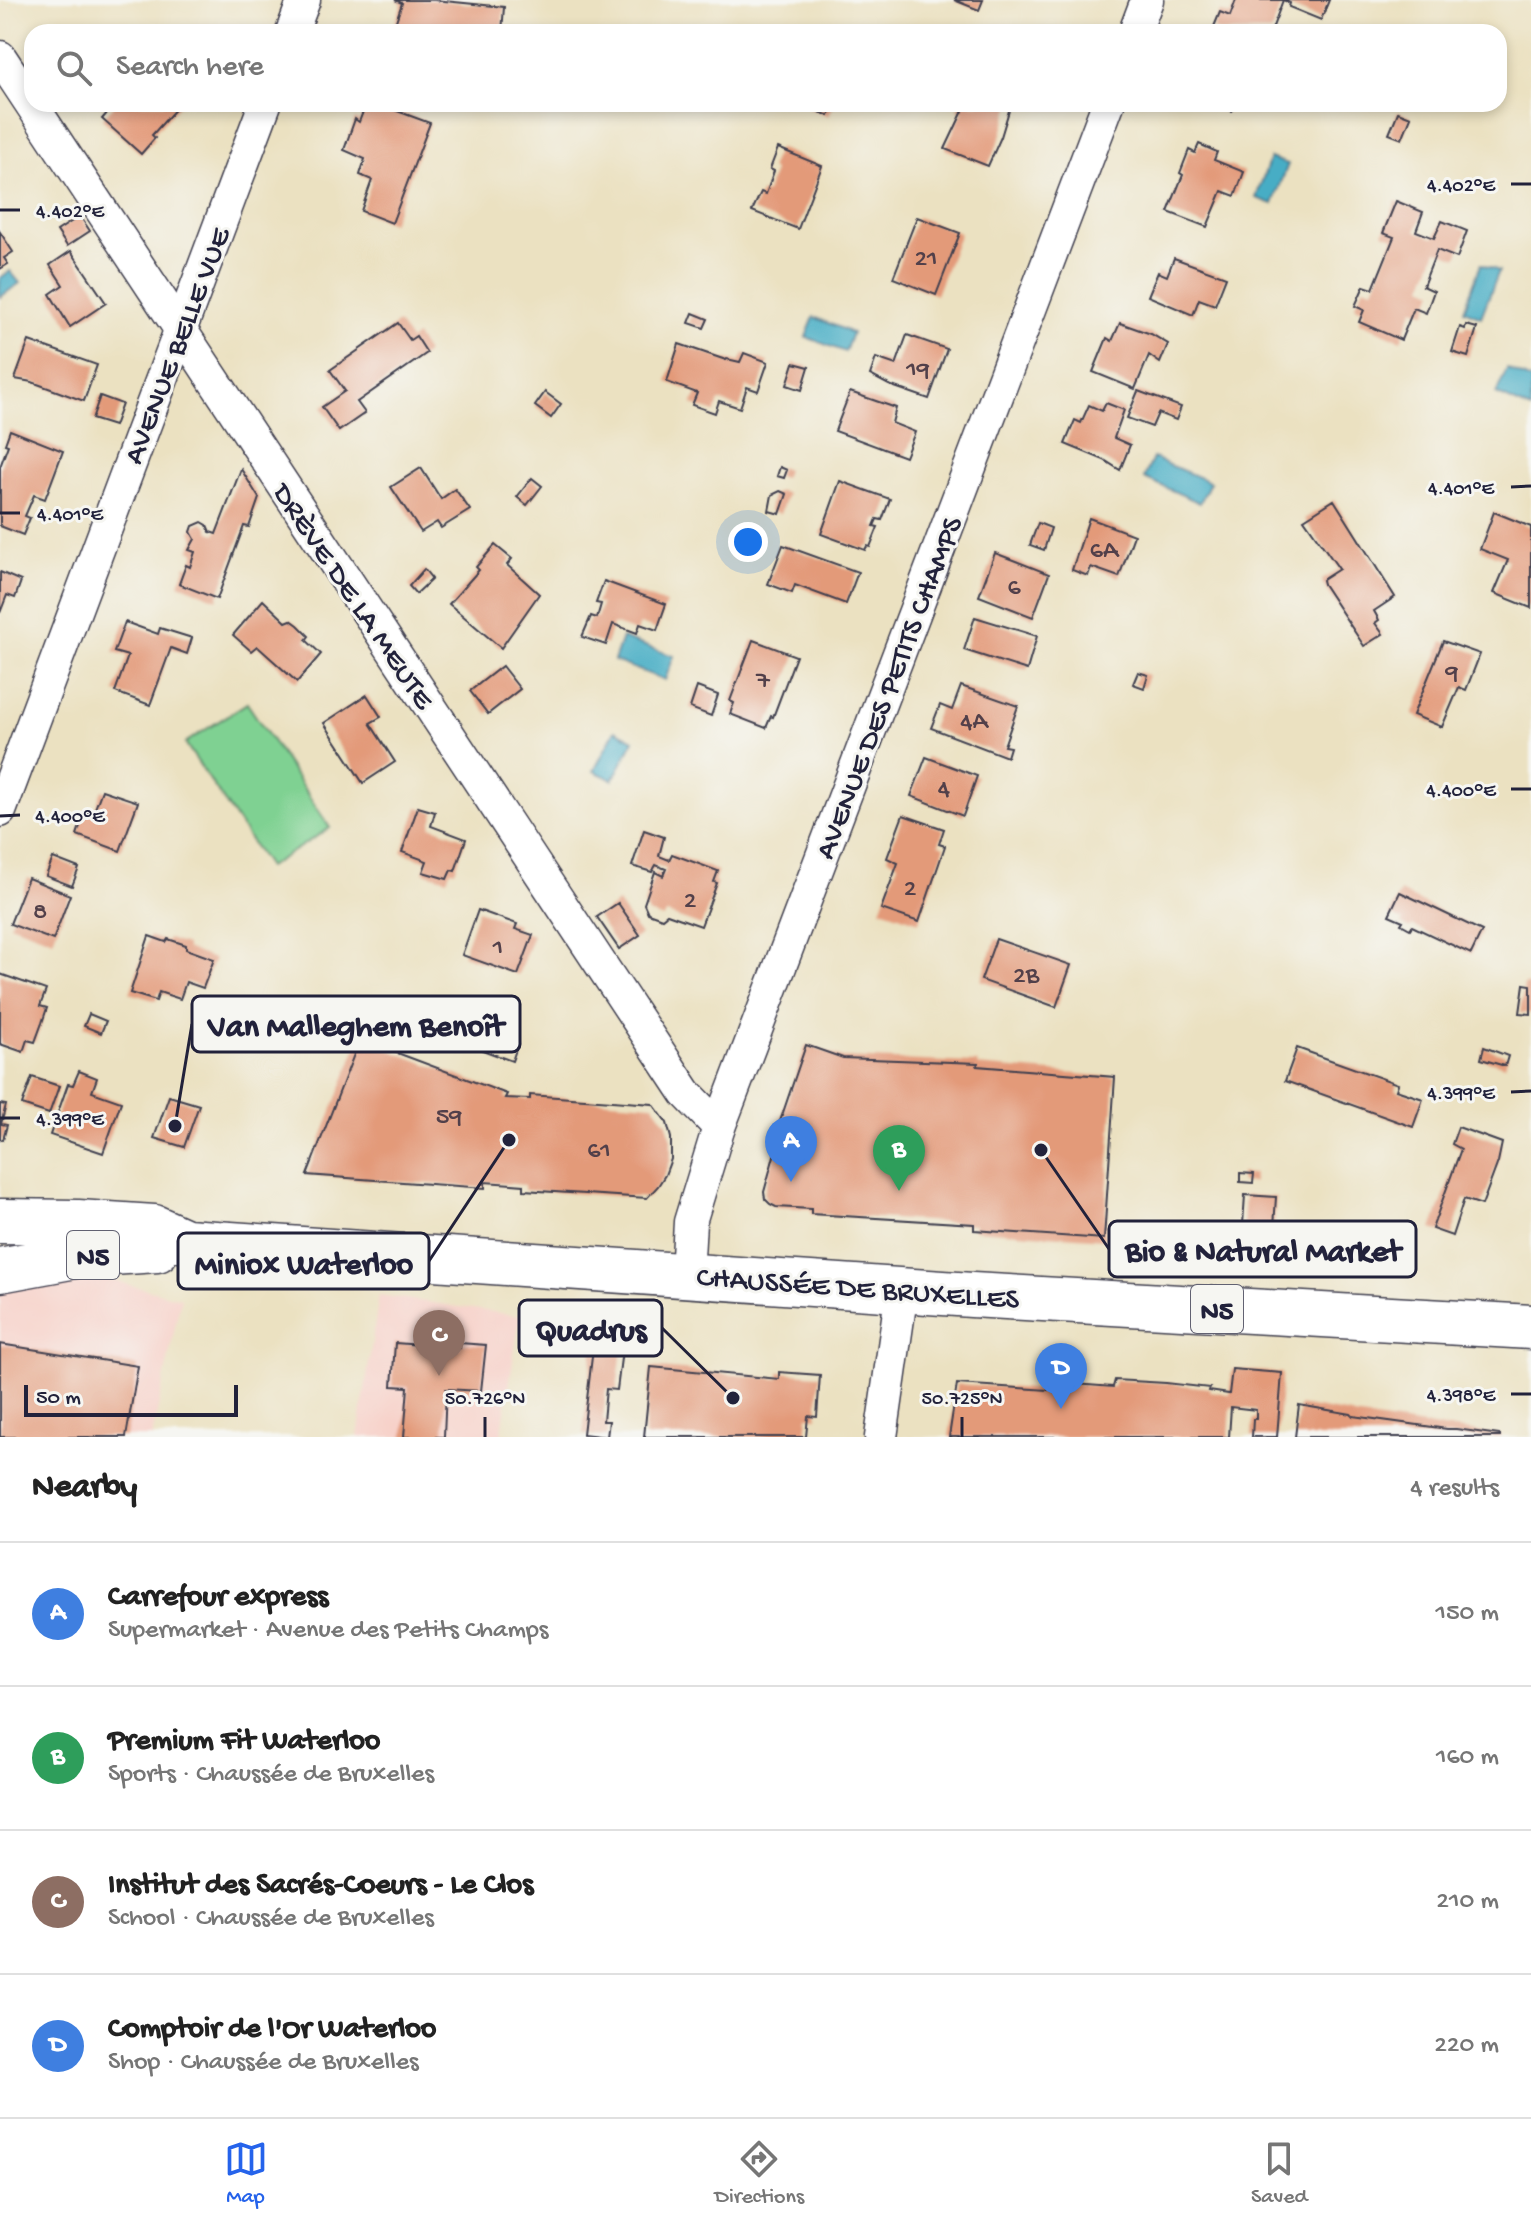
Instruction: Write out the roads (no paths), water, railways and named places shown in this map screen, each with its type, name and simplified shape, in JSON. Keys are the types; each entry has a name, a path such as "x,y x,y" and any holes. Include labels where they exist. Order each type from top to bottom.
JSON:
{"main road":[{"name":"CHAUSSÉE DE BRUXELLES","path":"0,1221 154,1227 185,1241 902,1290 1531,1327"},
{"name":"CHAUSSÉE DE BRUXELLES","path":"0,1270 81,1255 156,1250 185,1241"}],"street":[{"path":"295,24 304,0"},
{"path":"1138,24 1147,0"},
{"name":"DRÈVE DE LA MEUTE","path":"0,57 24,93"},
{"name":"DRÈVE DE LA MEUTE","path":"36,112 686,1093 719,1127"},
{"name":"AVENUE BELLE VUE","path":"0,811 262,112"},
{"name":"AVENUE DES PETITS CHAMPS","path":"687,1275 690,1222 719,1127 1105,112"},
{"path":"881,1437 902,1290"}],"water":[{"path":"1270,158 1288,164 1273,204 1256,198"},
{"path":"1481,264 1499,271 1481,317 1464,310"},
{"path":"10,271 20,283 0,297 0,278"},
{"path":"814,317 852,333 845,352 806,337"},
{"path":"1507,369 1531,380 1531,410 1496,394"},
{"path":"1153,458 1210,482 1200,503 1144,478"},
{"path":"622,638 674,656 665,680 614,661"},
{"path":"615,730 634,740 613,780 594,771"}],"place":[{"name":"Van Malleghem Benoît","path":"175,1126"},
{"name":"Miniox Waterloo","path":"509,1140"},
{"name":"Bio & Natural Market","path":"1041,1150"},
{"name":"Carrefour express","path":"791,1182"},
{"name":"Premium Fit Waterloo","path":"899,1191"},
{"name":"Institut des Sacrés-Coeurs - Le Clos","path":"439,1376"},
{"name":"Quadrus","path":"733,1398"},
{"name":"Comptoir de l'Or Waterloo","path":"1061,1409"}]}
